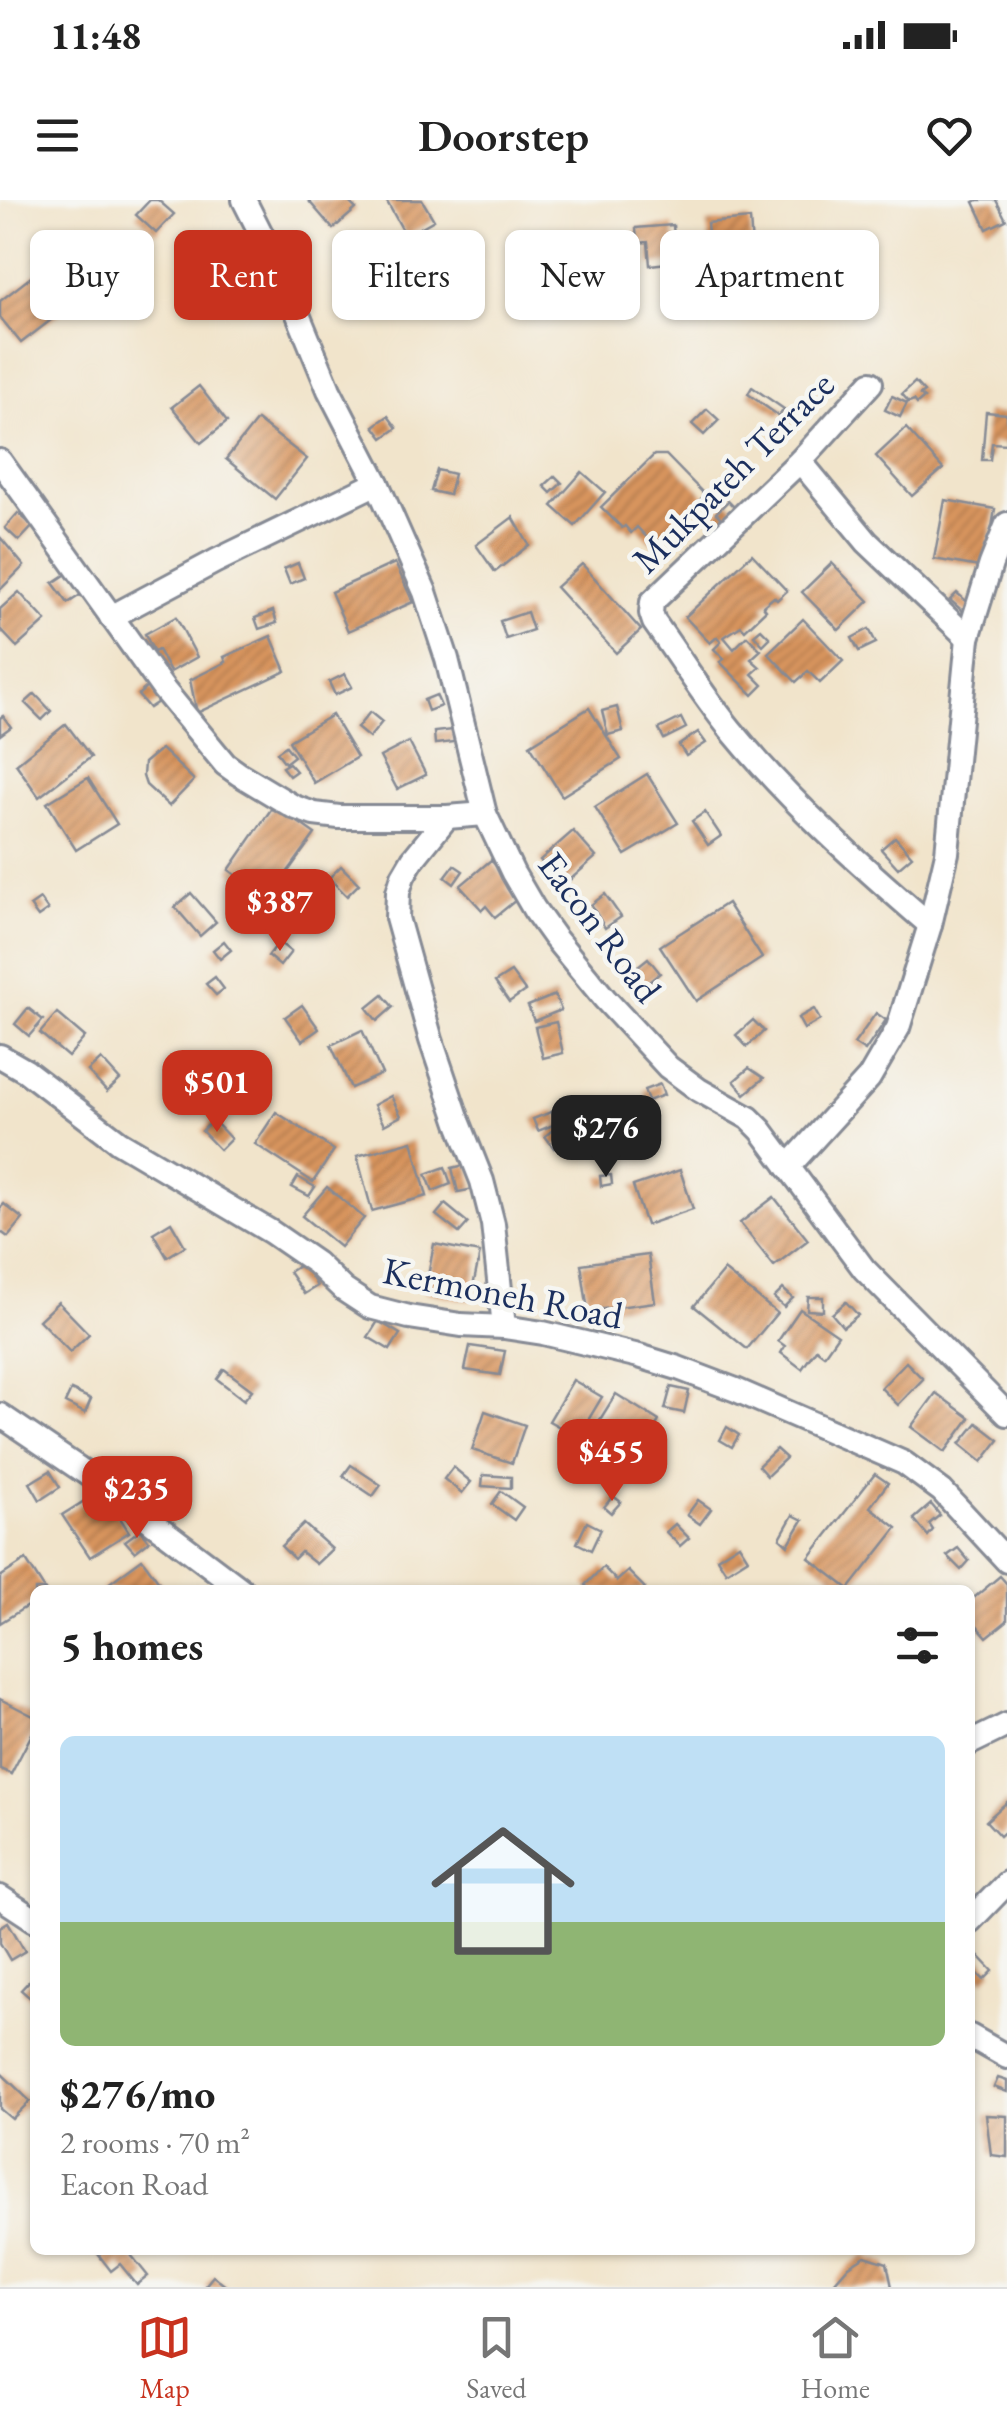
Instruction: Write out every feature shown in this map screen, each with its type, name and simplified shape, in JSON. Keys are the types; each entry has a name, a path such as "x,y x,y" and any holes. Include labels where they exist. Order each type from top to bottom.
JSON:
{"street":[{"name":"Eacon Road","path":"244,200 425,592 448,660 485,814 534,910 605,1000 668,1068 749,1118 761,1130 864,1269 1007,1414"},
{"name":"Mukpateh Terrace","path":"871,382 800,462 652,602 651,613 730,728 791,798 856,862 930,925"},
{"path":"0,461 164,690 225,764 294,807 314,814 447,818 485,814"},
{"path":"800,462 867,542 968,638"},
{"path":"111,616 377,482"},
{"path":"788,1167 870,1078 898,1028 930,925 946,853 968,638 1007,524"},
{"path":"447,818 403,876 397,918 431,1040 482,1181 492,1224 504,1327"},
{"name":"Kermoneh Road","path":"0,1056 26,1071 118,1142 271,1232 370,1307 409,1317 542,1333 678,1368 904,1463 934,1484 1007,1561"},
{"path":"0,1414 96,1480 235,1585"},
{"path":"975,1740 1007,1724"},
{"path":"975,1917 1007,1883"},
{"path":"0,1897 30,1917"},
{"path":"975,2039 1007,2057"}],"building":[{"path":"150,200 158,200 174,214 156,233 136,215"},
{"path":"308,200 347,200 356,209 333,229"},
{"path":"386,200 422,200 434,220 416,230 403,230"},
{"path":"996,200 1006,220 987,229 974,202"},
{"path":"750,219 751,230 708,230 707,223"},
{"path":"673,225 673,230 660,230 660,264 650,265 648,242 640,243 640,230 636,228"},
{"path":"30,278 30,320 51,320 21,343 0,317 0,301"},
{"path":"915,382 924,392 920,395 924,398 917,404 902,394"},
{"path":"199,386 227,422 201,443 172,407"},
{"path":"752,387 784,409 779,416 748,394"},
{"path":"892,396 907,403 900,417 885,410"},
{"path":"707,409 719,420 704,435 692,424"},
{"path":"986,412 1007,414 1007,444 992,443 990,460 982,460"},
{"path":"388,416 397,428 383,438 374,426"},
{"path":"257,420 307,459 275,499 226,459"},
{"path":"906,428 943,469 912,496 876,456"},
{"path":"654,455 666,455 705,495 654,545 637,527 631,533 625,526 622,528 601,507"},
{"path":"437,470 454,474 449,495 431,491"},
{"path":"582,472 605,492 575,526 552,506"},
{"path":"555,476 562,483 551,493 544,486"},
{"path":"945,500 995,509 985,568 934,559"},
{"path":"728,501 738,511 726,523 716,513"},
{"path":"18,513 33,526 19,541 5,528"},
{"path":"513,517 529,545 495,572 476,545"},
{"path":"0,537 24,566 0,590"},
{"path":"752,554 787,591 763,606 766,610 745,630 741,626 724,637 734,649 747,636 761,650 751,659 760,667 752,674 763,685 753,695 720,662 724,659 714,649 721,642 717,637 710,643 685,617"},
{"path":"298,563 304,578 290,584 284,569"},
{"path":"395,563 413,602 348,631 331,592"},
{"path":"832,563 869,601 839,630 802,592"},
{"path":"582,564 641,630 616,653 556,587"},
{"path":"68,573 82,594 68,603 53,583"},
{"path":"19,592 46,621 17,647 0,629 0,609"},
{"path":"957,593 973,607 966,614 950,600"},
{"path":"273,611 277,623 259,629 255,618"},
{"path":"527,612 533,630 506,639 500,621"},
{"path":"176,617 197,657 170,672 145,634"},
{"path":"803,619 843,661 820,683 808,671 796,682 768,653"},
{"path":"761,629 770,638 763,645 754,635"},
{"path":"869,629 876,643 859,651 852,638"},
{"path":"271,636 286,671 197,713 190,680 226,662 224,657"},
{"path":"345,674 352,687 335,695 329,682"},
{"path":"150,684 161,700 149,708 138,695"},
{"path":"35,694 51,711 42,720 25,703"},
{"path":"436,695 441,706 428,711 424,700"},
{"path":"617,707 623,731 608,735 602,711"},
{"path":"589,708 621,759 562,796 530,745"},
{"path":"370,712 382,722 369,738 357,728"},
{"path":"332,715 357,757 314,783 289,741"},
{"path":"3,716 11,727 0,735 0,718"},
{"path":"681,718 686,728 664,739 659,729"},
{"path":"66,724 91,757 39,797 16,764"},
{"path":"453,730 454,742 435,744 434,732"},
{"path":"698,732 706,743 686,756 679,745"},
{"path":"409,742 426,775 397,789 380,757"},
{"path":"286,746 294,756 285,763 277,752"},
{"path":"161,749 194,780 169,806 146,785 143,776 144,763"},
{"path":"289,763 296,771 289,776 282,767"},
{"path":"647,774 678,823 625,855 595,807"},
{"path":"88,778 117,824 76,850 47,803"},
{"path":"274,805 315,834 269,898 229,870"},
{"path":"705,812 721,836 708,845 692,821"},
{"path":"573,831 596,857 563,886 540,860"},
{"path":"895,837 912,856 898,868 881,849"},
{"path":"491,860 511,885 507,888 516,900 495,917 486,906 482,910 460,886"},
{"path":"454,865 463,871 454,884 445,877"},
{"path":"341,866 359,884 347,896 329,878"},
{"path":"191,893 216,922 200,936 175,907"},
{"path":"605,894 621,917 605,928 591,905"},
{"path":"40,899 48,910 38,917 30,906"},
{"path":"727,903 762,958 696,1001 660,946"},
{"path":"224,941 231,950 220,959 213,950"},
{"path":"279,942 291,952 280,966 268,956"},
{"path":"648,958 660,973 645,985 633,970"},
{"path":"511,972 525,991 509,1002 495,982"},
{"path":"215,977 224,989 216,995 206,984"},
{"path":"383,995 393,1007 377,1021 367,1008"},
{"path":"555,995 561,1010 534,1021 528,1006"},
{"path":"302,1005 319,1029 302,1041 285,1017"},
{"path":"28,1008 43,1020 29,1036 15,1024"},
{"path":"814,1009 820,1020 804,1029 798,1018"},
{"path":"57,1013 85,1037 68,1057 40,1033"},
{"path":"876,1013 886,1020 865,1051 854,1044"},
{"path":"753,1020 764,1031 747,1047 736,1035"},
{"path":"556,1022 563,1053 543,1058 535,1027"},
{"path":"362,1030 382,1074 351,1088 331,1045"},
{"path":"101,1059 120,1080 107,1092 88,1071"},
{"path":"192,1066 225,1089 209,1111 176,1087"},
{"path":"749,1068 764,1078 745,1094 734,1081"},
{"path":"660,1084 664,1095 648,1101 644,1090"},
{"path":"391,1096 401,1116 384,1125 374,1105"},
{"path":"556,1110 561,1122 538,1131 533,1119"},
{"path":"603,1110 608,1120 581,1134 575,1124"},
{"path":"276,1112 334,1150 313,1182 255,1144"},
{"path":"213,1120 231,1139 220,1150 202,1131"},
{"path":"562,1123 571,1136 554,1148 545,1136"},
{"path":"412,1141 427,1196 372,1211 357,1156"},
{"path":"469,1164 474,1189 458,1192 452,1168"},
{"path":"445,1167 451,1184 433,1191 426,1174"},
{"path":"680,1170 693,1209 646,1225 633,1186"},
{"path":"611,1175 612,1184 601,1186 600,1176"},
{"path":"298,1177 315,1187 309,1196 292,1187"},
{"path":"327,1187 364,1218 340,1247 302,1216"},
{"path":"774,1197 808,1240 774,1266 740,1223"},
{"path":"4,1204 23,1219 8,1237 0,1231 0,1208"},
{"path":"445,1204 468,1223 459,1233 436,1215"},
{"path":"171,1222 185,1246 167,1257 153,1233"},
{"path":"434,1244 480,1253 470,1301 425,1292"},
{"path":"648,1255 655,1302 588,1311 581,1264"},
{"path":"303,1263 317,1286 304,1294 289,1272"},
{"path":"724,1270 777,1313 747,1349 694,1306"},
{"path":"783,1289 793,1298 784,1307 774,1298"},
{"path":"808,1297 823,1297 823,1311 807,1310"},
{"path":"58,1302 89,1334 70,1352 39,1320"},
{"path":"846,1302 858,1315 843,1327 832,1314"},
{"path":"800,1309 838,1335 824,1355 816,1349 802,1369 781,1353 785,1346 778,1341"},
{"path":"378,1321 400,1334 390,1350 368,1337"},
{"path":"470,1346 505,1351 500,1375 465,1370"},
{"path":"906,1362 923,1379 898,1405 881,1388"},
{"path":"224,1369 252,1390 244,1400 217,1379"},
{"path":"573,1380 602,1397 578,1437 549,1421"},
{"path":"671,1387 689,1391 684,1413 665,1409"},
{"path":"71,1390 91,1399 85,1413 65,1403"},
{"path":"936,1393 970,1418 945,1452 911,1427"},
{"path":"616,1394 659,1421 623,1478 580,1451"},
{"path":"485,1411 525,1425 512,1463 472,1450"},
{"path":"977,1423 999,1440 982,1462 960,1444"},
{"path":"727,1427 739,1435 732,1447 720,1440"},
{"path":"776,1449 786,1458 767,1476 758,1466"},
{"path":"351,1465 381,1485 373,1496 343,1476"},
{"path":"453,1467 471,1482 462,1493 444,1479"},
{"path":"50,1471 60,1487 40,1500 30,1483"},
{"path":"875,1474 888,1483 870,1507 897,1528 852,1585 844,1585 809,1558"},
{"path":"483,1475 511,1477 511,1488 482,1486"},
{"path":"102,1490 129,1532 90,1557 62,1515"},
{"path":"501,1491 523,1507 514,1520 492,1504"},
{"path":"613,1496 621,1502 611,1513 604,1507"},
{"path":"698,1500 711,1509 700,1524 687,1515"},
{"path":"931,1504 940,1515 929,1524 933,1530 928,1536 914,1519"},
{"path":"793,1515 803,1520 788,1545 780,1538"},
{"path":"587,1522 601,1529 591,1550 577,1543"},
{"path":"304,1524 332,1549 316,1564 301,1552 294,1559 281,1546"},
{"path":"675,1524 689,1538 680,1546 666,1532"},
{"path":"140,1530 149,1541 135,1552 125,1541"},
{"path":"739,1544 748,1558 726,1572 717,1558"},
{"path":"958,1548 969,1561 961,1570 947,1556"},
{"path":"142,1559 161,1585 107,1585"},
{"path":"26,1560 42,1585 30,1585 30,1604 0,1623 0,1577"},
{"path":"603,1567 617,1581 628,1571 642,1585 585,1585"},
{"path":"1000,1576 1007,1584 1007,1621 987,1637 975,1623 975,1597"},
{"path":"0,1699 30,1714 30,1738 11,1774 0,1769"},
{"path":"1007,1802 1007,1830 1000,1836 986,1821"},
{"path":"8,1922 25,1951 10,1960 0,1943 0,1927"},
{"path":"978,1955 993,1971 984,1980 975,1971"},
{"path":"30,1980 30,1998 21,1990"},
{"path":"2,2074 30,2101 12,2119 0,2109"},
{"path":"998,2078 1007,2081 1007,2092 994,2087"},
{"path":"986,2115 1007,2116 1007,2157 991,2155"},
{"path":"99,2255 131,2255 148,2276 137,2285 120,2264 111,2271"},
{"path":"865,2256 887,2263 892,2287 838,2287 835,2282"},
{"path":"213,2276 227,2287 204,2287"}]}
